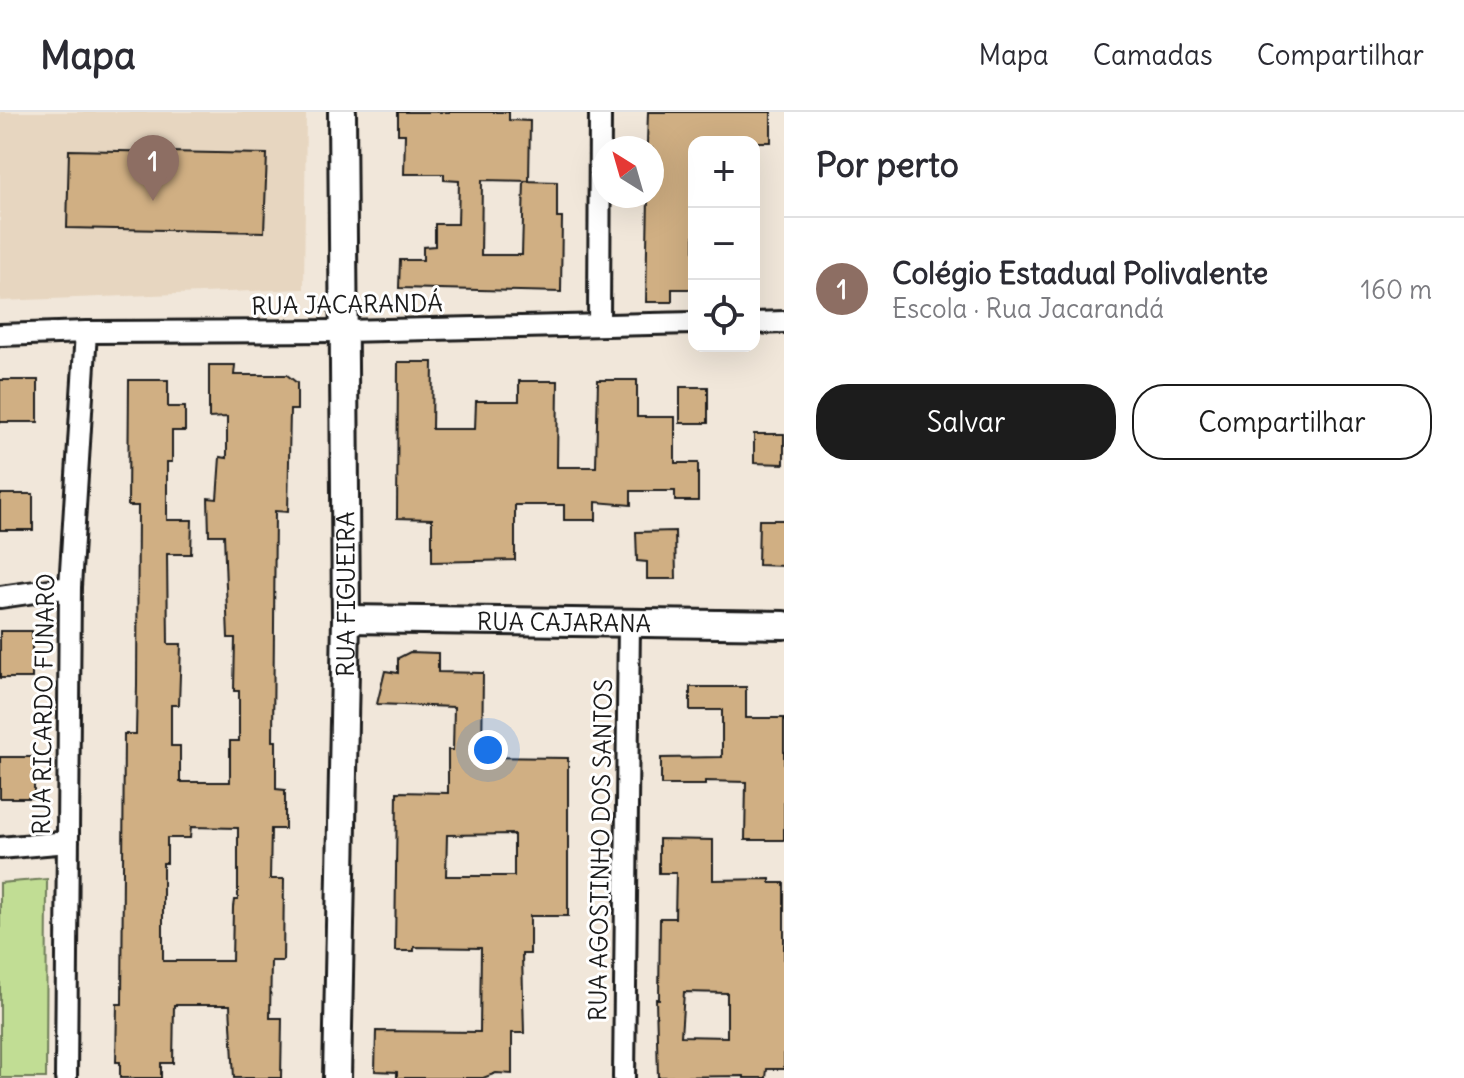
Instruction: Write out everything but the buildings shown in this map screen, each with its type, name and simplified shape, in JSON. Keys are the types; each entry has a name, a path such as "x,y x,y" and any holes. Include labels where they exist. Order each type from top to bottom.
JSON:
{"street":[{"name":"RUA FIGUEIRA","path":"337,1078 346,619 342,112"},
{"path":"599,324 600,112"},
{"path":"760,323 784,322"},
{"name":"RUA JACARANDÁ","path":"0,335 688,323"},
{"name":"RUA RICARDO FUNARO","path":"66,1078 70,587 86,332"},
{"path":"0,597 70,587"},
{"name":"RUA CAJARANA","path":"346,619 784,625"},
{"name":"RUA AGOSTINHO DOS SANTOS","path":"624,1078 629,623"},
{"path":"0,848 68,842"}],"shaded area":[{"path":"0,112 306,112 304,289 0,301"}],"green space":[{"path":"47,879 46,1078 0,1078 0,883"}],"place":[{"name":"Colégio Estadual Polivalente","path":"153,201"}]}
